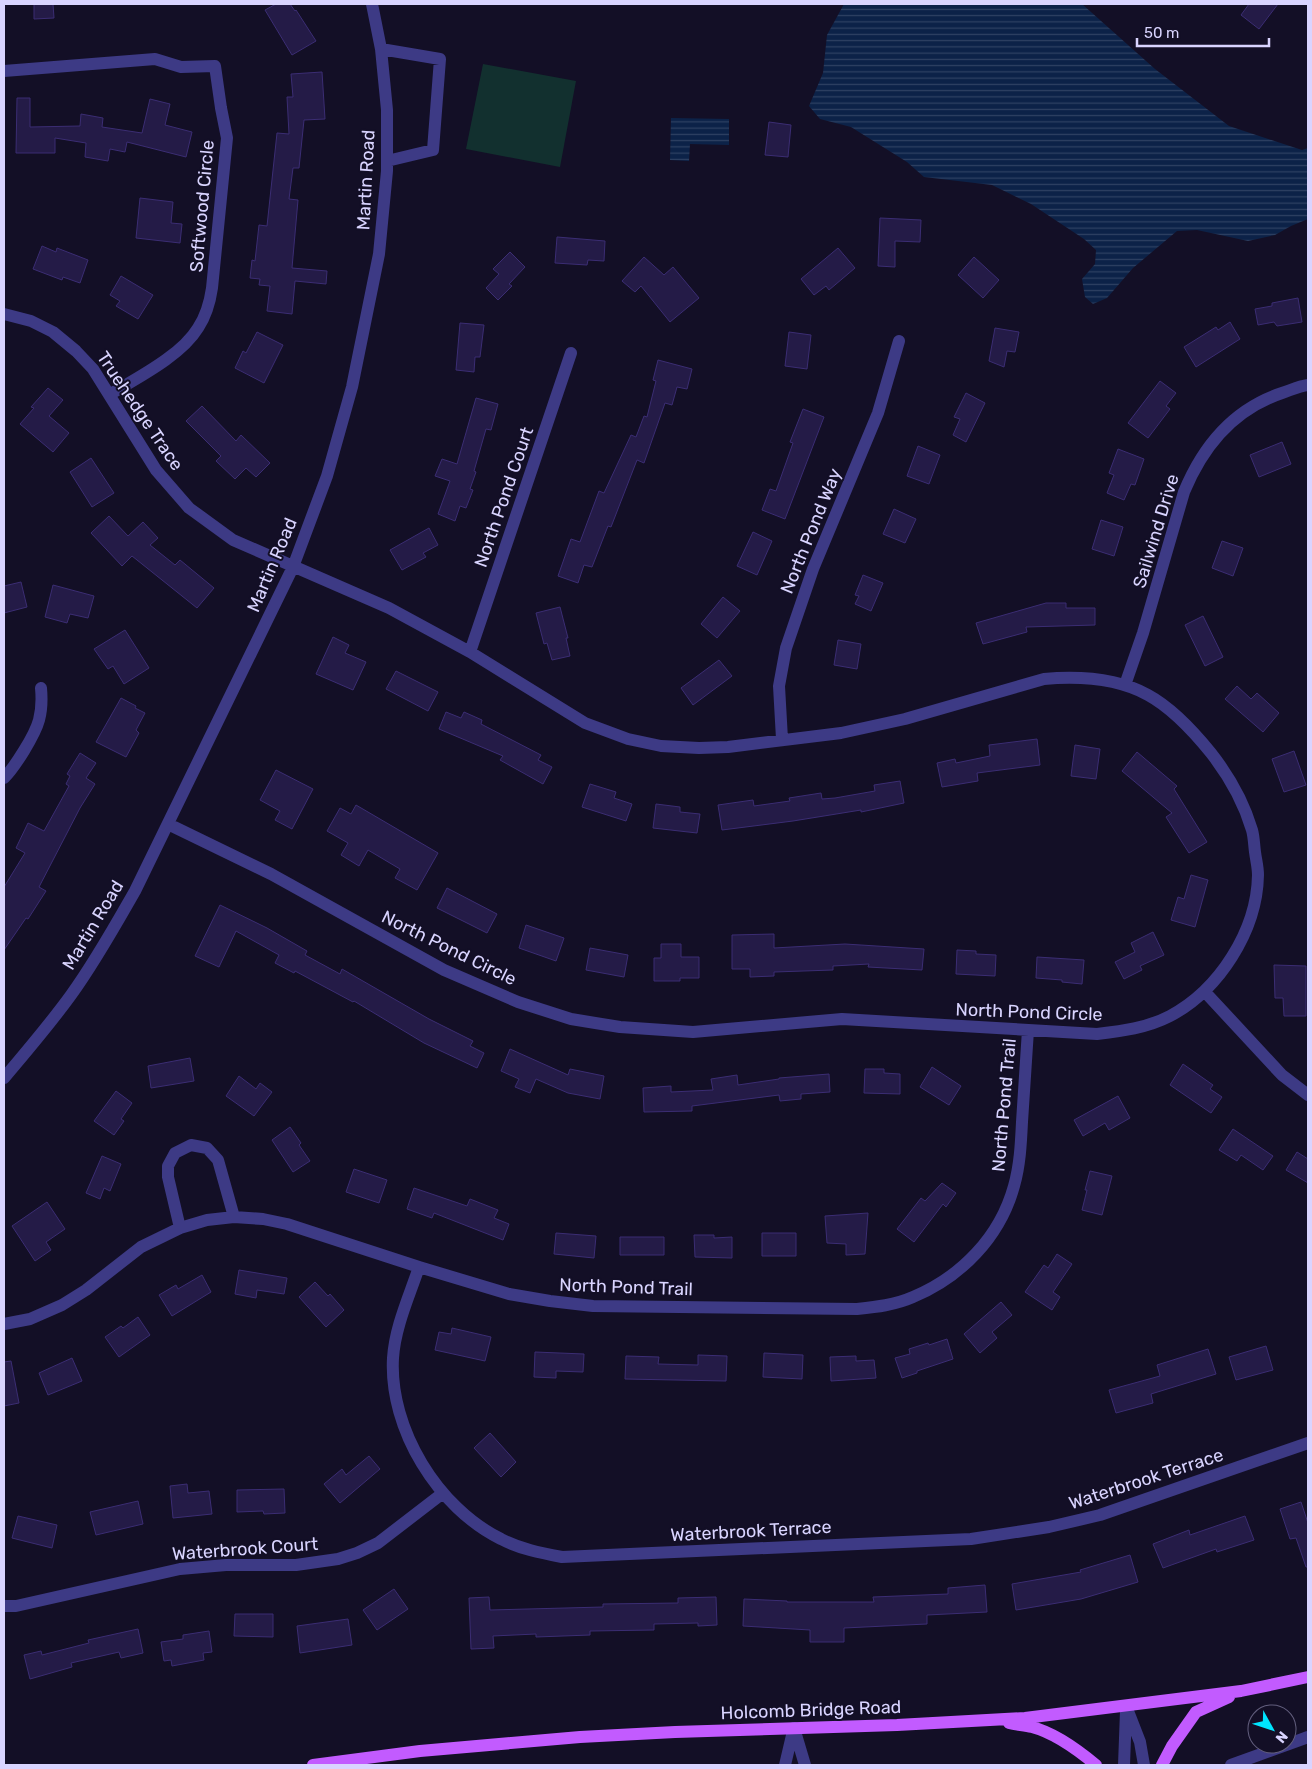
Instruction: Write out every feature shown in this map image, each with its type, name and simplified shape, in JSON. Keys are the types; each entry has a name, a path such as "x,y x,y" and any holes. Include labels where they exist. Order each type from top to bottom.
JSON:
{"main road":[{"name":"Holcomb Bridge Road","path":"313,1765 420,1751 564,1738 992,1720 1241,1692 1308,1677"},
{"path":"1162,1765 1176,1740 1196,1712 1241,1692"},
{"path":"992,1720 1034,1728 1070,1745 1096,1765"}],"street":[{"name":"Martin Road","path":"4,1078 34,1044 72,994 106,942 135,891 293,567 327,476 352,387 379,254 387,161 387,110 381,49 372,4"},
{"path":"381,49 440,59 433,150 387,161"},
{"name":"Softwood Circle","path":"4,72 155,59 181,67 216,66 227,138 209,304 198,328 180,350 110,395"},
{"name":"Truehedge Trace","path":"4,314 31,321 53,332 82,357 110,395 156,470 189,508 233,540 293,567"},
{"name":"North Pond Way","path":"782,739 779,686 786,648 813,569 878,413 899,341"},
{"name":"North Pond Court","path":"470,652 571,353"},
{"name":"Sailwind Drive","path":"1124,685 1142,633 1184,492 1192,472 1205,450 1232,421 1266,398 1308,385"},
{"name":"North Pond Circle","path":"168,824 271,874 444,970 518,1002 571,1019 620,1027 693,1032 842,1020 1097,1034 1130,1030 1170,1016 1205,992 1233,958 1251,917 1258,875 1252,831 1236,792 1219,763 1200,739 1164,705 1147,694 1124,685 1094,679 1044,678 905,720 841,733 728,747 661,746 628,739 585,723 470,652 389,608 293,567"},
{"path":"4,778 14,768 38,722 42,705 41,688"},
{"path":"1205,992 1282,1074 1308,1095"},
{"name":"North Pond Trail","path":"4,1324 30,1319 62,1306 86,1290 141,1247 180,1228 207,1220 234,1217 263,1219 287,1224 509,1294 550,1301 593,1306 857,1309 885,1306 912,1298 941,1283 970,1260 990,1237 1007,1208 1015,1185 1019,1162 1028,1030"},
{"path":"180,1228 168,1177 168,1166 175,1153 192,1145 207,1148 218,1160 234,1217"},
{"name":"Waterbrook Terrace","path":"419,1267 396,1333 393,1359 394,1386 399,1413 408,1439 425,1469 443,1494 469,1518 499,1538 529,1551 562,1557 971,1539 1049,1528 1100,1516 1308,1443"},
{"name":"Waterbrook Court","path":"4,1606 16,1606 180,1569 226,1565 296,1565 338,1560 378,1543 443,1494"},
{"path":"1124,1765 1126,1706"},
{"path":"1126,1706 1140,1742 1144,1765"},
{"path":"785,1765 794,1728"},
{"path":"794,1728 804,1765"},
{"path":"1231,1765 1308,1737"}],"green space":[{"path":"483,64 576,81 560,167 466,149"}],"water":[{"path":"844,4 1082,4 1155,69 1229,126 1302,150 1308,148 1308,219 1275,235 1248,241 1197,230 1177,231 1133,268 1107,298 1093,304 1085,297 1082,279 1095,264 1096,250 1084,239 1031,204 992,185 924,177 907,162 851,127 820,119 809,106 823,73 827,35"},
{"path":"671,118 729,119 729,145 690,144 689,161 670,160"}],"building":[{"path":"34,4 53,4 54,18 34,19"},
{"path":"276,4 290,4 316,41 292,55 265,10"},
{"path":"1249,4 1278,4 1259,29 1241,15"},
{"path":"322,72 325,119 304,120 299,168 293,168 289,199 298,200 292,268 327,271 326,284 295,281 292,314 267,311 270,286 259,285 260,279 250,278 252,260 255,261 259,225 267,226 277,133 289,134 287,97 293,97 291,74"},
{"path":"17,98 30,98 30,127 80,126 81,114 103,118 102,127 142,133 150,99 170,104 165,125 192,132 186,157 127,142 125,152 110,149 108,161 85,157 86,143 55,138 55,153 16,153"},
{"path":"769,122 791,125 788,157 765,155"},
{"path":"140,198 173,202 171,223 182,224 180,243 136,238"},
{"path":"880,218 921,220 920,242 895,241 895,267 878,266"},
{"path":"557,237 605,241 604,261 588,260 587,265 555,263"},
{"path":"42,246 56,252 57,248 88,260 80,283 63,277 62,280 33,269"},
{"path":"838,248 855,268 829,290 826,286 814,295 801,279"},
{"path":"510,252 525,267 509,284 512,286 498,300 486,288 499,274 493,269"},
{"path":"644,257 664,275 673,267 699,298 670,322 641,286 635,292 622,281"},
{"path":"974,257 999,280 983,298 958,275"},
{"path":"121,276 153,295 138,319 116,306 120,301 110,295"},
{"path":"1298,298 1302,322 1277,326 1274,322 1258,325 1255,309 1272,306 1272,303"},
{"path":"1230,322 1240,339 1196,367 1184,347 1216,327 1218,330"},
{"path":"460,323 484,325 480,357 475,357 474,372 456,370"},
{"path":"995,328 1019,332 1015,352 1007,351 1004,367 989,361"},
{"path":"257,332 283,345 264,383 235,368 243,351 246,353"},
{"path":"789,332 811,335 807,369 785,366"},
{"path":"658,360 692,369 687,389 677,387 672,405 665,403 644,463 637,460 611,527 608,526 592,567 584,565 578,583 558,576 571,539 580,542 599,491 604,493 631,435 636,437 644,416 647,417 656,381 653,380"},
{"path":"1160,381 1176,393 1166,406 1170,409 1148,438 1128,423"},
{"path":"48,388 63,400 49,416 69,433 53,452 20,424 34,408 31,407"},
{"path":"966,393 985,403 966,442 953,435 960,419 954,417"},
{"path":"476,398 498,404 491,430 486,429 470,489 473,490 466,508 460,506 455,521 438,514 450,481 435,476 442,459 457,464"},
{"path":"202,406 236,441 241,435 270,463 256,477 246,468 235,479 216,461 221,456 186,421"},
{"path":"803,409 824,417 785,519 762,510 770,489 776,491 793,443 790,442"},
{"path":"1282,442 1291,464 1259,477 1250,455"},
{"path":"918,446 940,455 929,484 907,476"},
{"path":"1118,449 1144,459 1135,485 1131,484 1124,500 1107,493 1114,475 1109,473"},
{"path":"91,458 114,493 92,507 70,472"},
{"path":"894,509 916,519 905,543 883,534"},
{"path":"109,516 128,536 143,522 158,538 150,545 175,565 180,560 214,588 197,608 132,556 122,566 91,533"},
{"path":"1101,520 1123,527 1114,556 1092,549"},
{"path":"429,528 438,545 423,553 426,557 402,570 390,550"},
{"path":"753,532 772,541 757,575 737,566"},
{"path":"1222,541 1243,548 1233,576 1212,568"},
{"path":"863,575 883,583 871,611 855,604 859,596 855,595"},
{"path":"21,582 27,607 4,613 4,586"},
{"path":"53,585 94,596 88,618 70,614 67,623 45,617"},
{"path":"723,597 740,611 717,638 701,624"},
{"path":"1046,603 1066,603 1066,608 1095,608 1095,625 1026,627 1027,632 983,644 976,623"},
{"path":"560,607 568,638 566,638 570,656 552,660 547,643 544,644 536,613"},
{"path":"1203,616 1223,657 1205,666 1185,625"},
{"path":"125,630 149,668 124,684 113,666 108,669 94,649"},
{"path":"333,637 349,645 345,653 366,662 353,690 316,674"},
{"path":"838,640 861,644 857,669 834,665"},
{"path":"719,660 732,676 693,705 681,688"},
{"path":"396,671 438,692 428,711 386,689"},
{"path":"1237,686 1251,699 1257,693 1279,713 1263,732 1225,699"},
{"path":"121,698 145,713 136,730 139,733 126,757 96,742"},
{"path":"446,712 461,718 464,712 482,720 481,724 541,755 538,760 552,767 543,784 500,760 503,756 439,729"},
{"path":"1037,739 1040,765 977,773 978,781 942,787 937,763 955,759 956,763 990,756 989,745"},
{"path":"1075,745 1100,749 1096,779 1071,776"},
{"path":"1294,751 1306,785 1284,792 1272,759"},
{"path":"1137,752 1177,786 1174,789 1207,842 1189,853 1166,817 1172,813 1122,771"},
{"path":"80,753 96,763 86,778 95,784 80,808 39,887 46,891 28,919 26,918 4,950 4,887 25,853 16,848 28,823 44,831 69,786 66,784 70,776 67,774"},
{"path":"276,770 313,789 292,829 275,820 280,811 260,800"},
{"path":"900,781 904,803 861,812 861,810 722,830 718,805 753,800 754,806 790,801 789,798 821,793 822,799 835,798 875,791 874,785"},
{"path":"590,784 616,792 614,798 632,804 626,821 582,807"},
{"path":"656,804 680,807 680,812 700,814 697,833 653,828"},
{"path":"356,805 438,853 417,890 395,878 400,869 368,850 359,866 341,855 348,843 327,831 340,808 351,814"},
{"path":"1191,875 1208,880 1195,927 1171,920 1178,897 1184,899"},
{"path":"447,888 497,914 487,933 437,908"},
{"path":"220,905 267,928 307,951 305,955 340,974 342,969 429,1019 473,1041 470,1046 484,1053 477,1068 424,1043 354,1001 275,963 279,955 236,931 219,967 195,956"},
{"path":"526,925 564,938 556,961 519,948"},
{"path":"1153,932 1164,955 1140,966 1142,970 1124,979 1115,962 1135,952 1131,943"},
{"path":"774,934 774,948 845,944 924,949 922,970 868,967 869,964 833,966 833,970 774,972 774,976 750,977 750,969 732,969 732,935"},
{"path":"661,944 681,944 681,957 699,957 699,978 680,978 680,981 654,981 654,958 661,958"},
{"path":"590,948 628,955 624,977 586,970"},
{"path":"957,950 976,951 976,954 996,955 995,976 956,974"},
{"path":"1037,957 1084,960 1082,984 1036,978"},
{"path":"1274,965 1306,966 1306,1016 1284,1016 1283,998 1275,998"},
{"path":"510,1049 568,1075 570,1069 604,1076 600,1099 568,1093 536,1079 530,1093 515,1087 519,1079 501,1071"},
{"path":"190,1058 194,1081 151,1088 148,1066"},
{"path":"1183,1064 1213,1085 1210,1089 1222,1097 1211,1113 1170,1085"},
{"path":"932,1067 961,1086 949,1105 920,1087"},
{"path":"865,1069 884,1069 884,1073 900,1074 900,1094 864,1093"},
{"path":"829,1074 830,1092 801,1094 801,1099 780,1101 779,1095 692,1106 692,1111 644,1112 643,1088 671,1086 671,1092 713,1090 711,1079 737,1075 738,1085 779,1078"},
{"path":"239,1076 256,1089 260,1083 272,1092 254,1116 226,1096"},
{"path":"116,1091 132,1103 121,1119 124,1121 114,1135 94,1121"},
{"path":"1118,1096 1130,1118 1109,1130 1105,1123 1083,1136 1074,1120"},
{"path":"290,1127 310,1161 293,1172 272,1140"},
{"path":"1233,1129 1273,1156 1263,1170 1241,1155 1237,1161 1219,1150"},
{"path":"1297,1152 1308,1159 1308,1183 1286,1170"},
{"path":"102,1156 121,1164 110,1191 104,1188 100,1199 86,1193"},
{"path":"354,1169 387,1180 379,1203 346,1192"},
{"path":"1090,1171 1112,1176 1102,1215 1082,1210"},
{"path":"942,1183 956,1193 946,1207 943,1204 914,1242 897,1229 921,1198 925,1201"},
{"path":"414,1188 467,1206 470,1199 498,1210 494,1218 509,1224 503,1240 434,1213 432,1218 407,1209"},
{"path":"47,1202 65,1229 46,1242 51,1250 35,1261 12,1226"},
{"path":"868,1213 865,1254 846,1255 846,1244 827,1243 825,1216"},
{"path":"556,1233 596,1236 594,1258 554,1254"},
{"path":"762,1233 796,1233 796,1256 762,1256"},
{"path":"694,1235 714,1235 714,1238 732,1237 732,1258 695,1257"},
{"path":"620,1237 664,1237 664,1255 620,1255"},
{"path":"1057,1254 1072,1264 1053,1292 1060,1297 1052,1310 1025,1292 1044,1265 1048,1268"},
{"path":"239,1270 287,1278 284,1294 257,1290 256,1298 235,1294"},
{"path":"202,1275 211,1292 172,1316 159,1295 176,1285 178,1289"},
{"path":"315,1282 328,1296 330,1294 344,1310 326,1327 299,1297"},
{"path":"1001,1302 1012,1315 992,1332 997,1338 980,1353 964,1334"},
{"path":"138,1317 150,1335 119,1357 105,1337 121,1326 123,1328"},
{"path":"452,1328 491,1337 485,1361 435,1350 439,1332 451,1334"},
{"path":"947,1339 953,1359 902,1378 895,1358 910,1354 909,1349"},
{"path":"1266,1346 1273,1370 1236,1380 1229,1357"},
{"path":"1208,1349 1216,1374 1151,1394 1153,1403 1116,1413 1109,1390 1160,1376 1157,1365"},
{"path":"535,1352 584,1354 583,1372 556,1371 556,1378 534,1377"},
{"path":"764,1353 803,1355 802,1379 763,1377"},
{"path":"698,1355 727,1356 726,1381 625,1379 626,1356 659,1357 658,1364 698,1365"},
{"path":"856,1356 856,1361 874,1360 876,1378 831,1381 830,1357"},
{"path":"72,1358 82,1381 48,1395 39,1373"},
{"path":"11,1361 19,1403 4,1406 4,1362"},
{"path":"490,1433 516,1462 501,1477 474,1448"},
{"path":"369,1456 380,1469 340,1503 324,1484 342,1469 346,1475"},
{"path":"187,1484 188,1493 209,1491 212,1514 173,1518 170,1486"},
{"path":"284,1489 285,1513 264,1514 263,1511 237,1512 237,1490"},
{"path":"138,1501 143,1524 96,1535 90,1512"},
{"path":"1301,1502 1308,1523 1308,1567 1306,1567 1296,1538 1290,1539 1280,1509"},
{"path":"18,1516 57,1525 52,1548 12,1538"},
{"path":"1245,1516 1254,1540 1217,1552 1216,1549 1163,1568 1153,1544 1189,1530 1190,1535"},
{"path":"1130,1555 1138,1582 1081,1599 1016,1610 1012,1584 1081,1572 1080,1570"},
{"path":"985,1585 987,1612 927,1615 927,1624 844,1628 844,1642 810,1642 810,1630 743,1626 744,1599 787,1602 874,1602 873,1597 948,1594 948,1588"},
{"path":"394,1589 408,1609 377,1630 363,1610"},
{"path":"489,1597 490,1610 603,1607 603,1604 678,1603 678,1598 716,1597 717,1625 698,1626 698,1623 654,1624 654,1630 590,1631 590,1635 536,1637 536,1634 493,1636 494,1648 471,1649 469,1598"},
{"path":"235,1614 273,1614 273,1637 234,1636"},
{"path":"348,1619 352,1645 300,1653 297,1626"},
{"path":"138,1629 143,1653 121,1658 119,1652 71,1663 72,1667 30,1679 24,1655 41,1651 42,1655 89,1643 88,1640"},
{"path":"209,1631 212,1652 203,1653 204,1660 172,1666 171,1660 164,1661 161,1642 183,1639 183,1635"}]}
